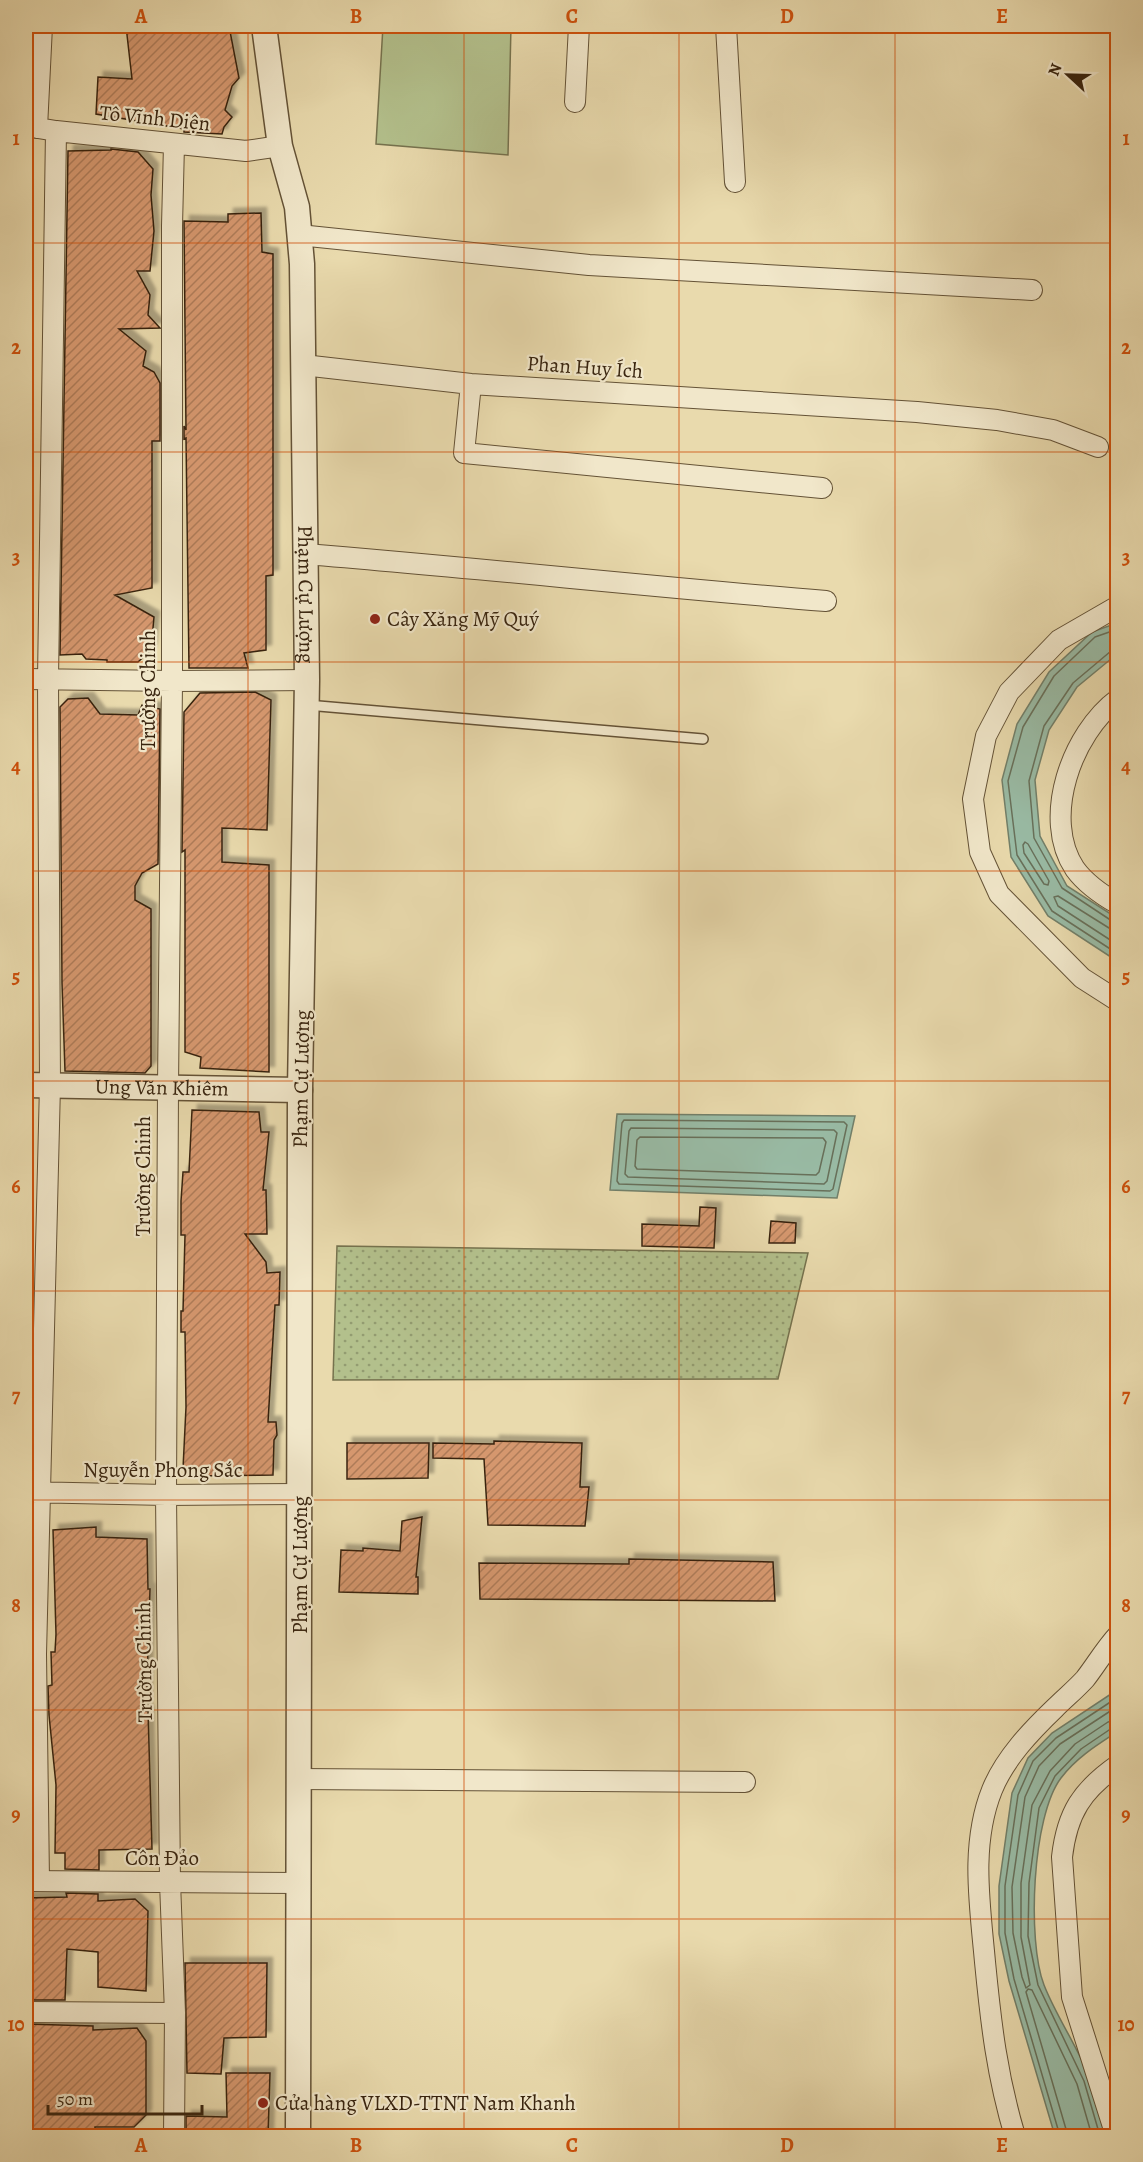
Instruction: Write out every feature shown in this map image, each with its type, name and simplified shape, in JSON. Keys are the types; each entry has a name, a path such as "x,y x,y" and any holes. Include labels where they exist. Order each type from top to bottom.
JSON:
{"street":[{"path":"32,1881 36,1654 33,1492 50,1085 48,679 40,128 42,26"},
{"name":"Phạm Cự Lượng","path":"264,26 280,146 297,207 303,365 307,680 300,1090 298,2136"},
{"path":"574,102 579,26"},
{"path":"726,26 735,182"},
{"name":"Tô Vĩnh Diện","path":"40,128 246,151 280,146"},
{"name":"Trường Chinh","path":"174,144 166,1495 170,1881 175,2013 174,2136"},
{"path":"299,236 589,265 1032,290"},
{"name":"Phan Huy Ích","path":"303,365 471,384 917,412 997,420 1053,430 1098,447"},
{"path":"471,384 464,453 822,488"},
{"path":"305,554 826,601"},
{"path":"1118,606 1059,640 1010,692 987,736 973,799 980,852 999,894 1082,978 1118,1001"},
{"path":"26,679 307,680"},
{"path":"1118,699 1084,736 1071,764 1060,804 1061,828 1066,850 1075,869 1101,895 1118,904"},
{"name":"Ung Văn Khiêm","path":"26,1085 300,1090"},
{"name":"Nguyễn Phong Sắc","path":"33,1492 166,1495 300,1494"},
{"path":"1015,2136 1002,2096 994,2048 978,1883 980,1838 992,1791 1008,1760 1041,1721 1084,1680 1118,1635"},
{"path":"1116,2136 1072,1997 1062,1857 1065,1834 1072,1813 1085,1794 1103,1775 1118,1765"},
{"path":"299,1779 745,1782"},
{"name":"Côn Đảo","path":"32,1881 299,1883"},
{"path":"26,2012 175,2013"}],"lane":[{"path":"306,705 703,740"}],"shaded area":[{"path":"383,26 511,26 508,155 376,144"},
{"path":"337,1246 808,1253 778,1379 333,1380"}],"water":[{"path":"1117,623 1117,654 1077,687 1049,730 1035,780 1040,836 1067,886 1117,918 1117,961 1048,916 1011,857 1002,780 1017,724 1049,672 1092,632"},
{"path":"617,1114 855,1116 837,1198 610,1190"},
{"path":"1117,1690 1117,1732 1080,1758 1061,1778 1051,1796 1038,1849 1034,1910 1039,1965 1049,1997 1090,2079 1106,2136 1055,2136 1009,1981 999,1934 999,1886 1012,1793 1028,1758 1052,1733"}],"building":[{"path":"126,26 229,26 239,78 232,86 225,110 232,117 224,127 222,134 184,132 184,129 96,114 98,77 132,79"},
{"path":"111,149 138,152 153,169 151,195 154,231 150,271 137,271 150,295 148,315 160,328 119,329 146,351 143,366 154,372 160,383 160,441 152,441 152,588 115,595 154,617 151,650 138,662 86,659 82,654 60,655 68,151"},
{"path":"261,213 262,252 273,254 273,575 266,576 266,650 244,653 248,668 189,668 186,438 184,439 184,426 186,430 184,221 228,222 228,214"},
{"path":"255,692 271,700 267,830 222,828 222,862 269,865 269,1072 200,1068 201,1057 185,1052 185,850 182,852 184,712 200,693"},
{"path":"88,698 100,714 138,715 142,705 160,709 158,864 142,873 135,886 135,900 151,909 151,1066 145,1073 65,1071 60,707 68,699"},
{"path":"192,1110 259,1112 261,1132 269,1132 263,1190 266,1190 267,1234 245,1234 266,1262 267,1273 280,1272 279,1305 275,1305 268,1422 276,1422 273,1475 191,1476 183,1469 186,1407 185,1332 181,1332 181,1311 183,1311 185,1235 181,1235 181,1201 183,1172 189,1172"},
{"path":"700,1207 716,1208 714,1248 642,1246 642,1224 699,1226"},
{"path":"771,1221 796,1223 795,1243 769,1243"},
{"path":"494,1441 582,1443 580,1487 589,1487 585,1526 488,1525 484,1459 433,1458 433,1443 494,1444"},
{"path":"347,1443 429,1443 428,1478 347,1479"},
{"path":"422,1517 416,1577 418,1577 418,1594 339,1592 341,1550 363,1551 363,1548 400,1551 402,1521"},
{"path":"96,1527 96,1537 147,1539 148,1589 150,1589 146,1711 148,1711 152,1849 99,1850 99,1870 65,1869 65,1853 55,1853 56,1785 49,1715 48,1686 52,1685 51,1652 55,1652 56,1634 53,1530"},
{"path":"629,1559 773,1562 775,1601 480,1599 479,1563 629,1564"},
{"path":"66,1893 98,1894 98,1901 135,1899 148,1911 146,1991 98,1987 98,1952 67,1949 65,2000 26,2000 26,1898 67,1897"},
{"path":"185,1963 267,1963 266,2037 224,2038 221,2074 187,2073"},
{"path":"26,2024 93,2026 93,2030 137,2028 146,2041 146,2115 134,2127 95,2127 95,2132 26,2129"},
{"path":"226,2073 270,2073 268,2136 186,2136 186,2116 227,2117"}],"place":[{"name":"Cây Xăng Mỹ Quý","path":"375,619"},
{"name":"Cửa hàng VLXD-TTNT Nam Khanh","path":"263,2103"}]}
